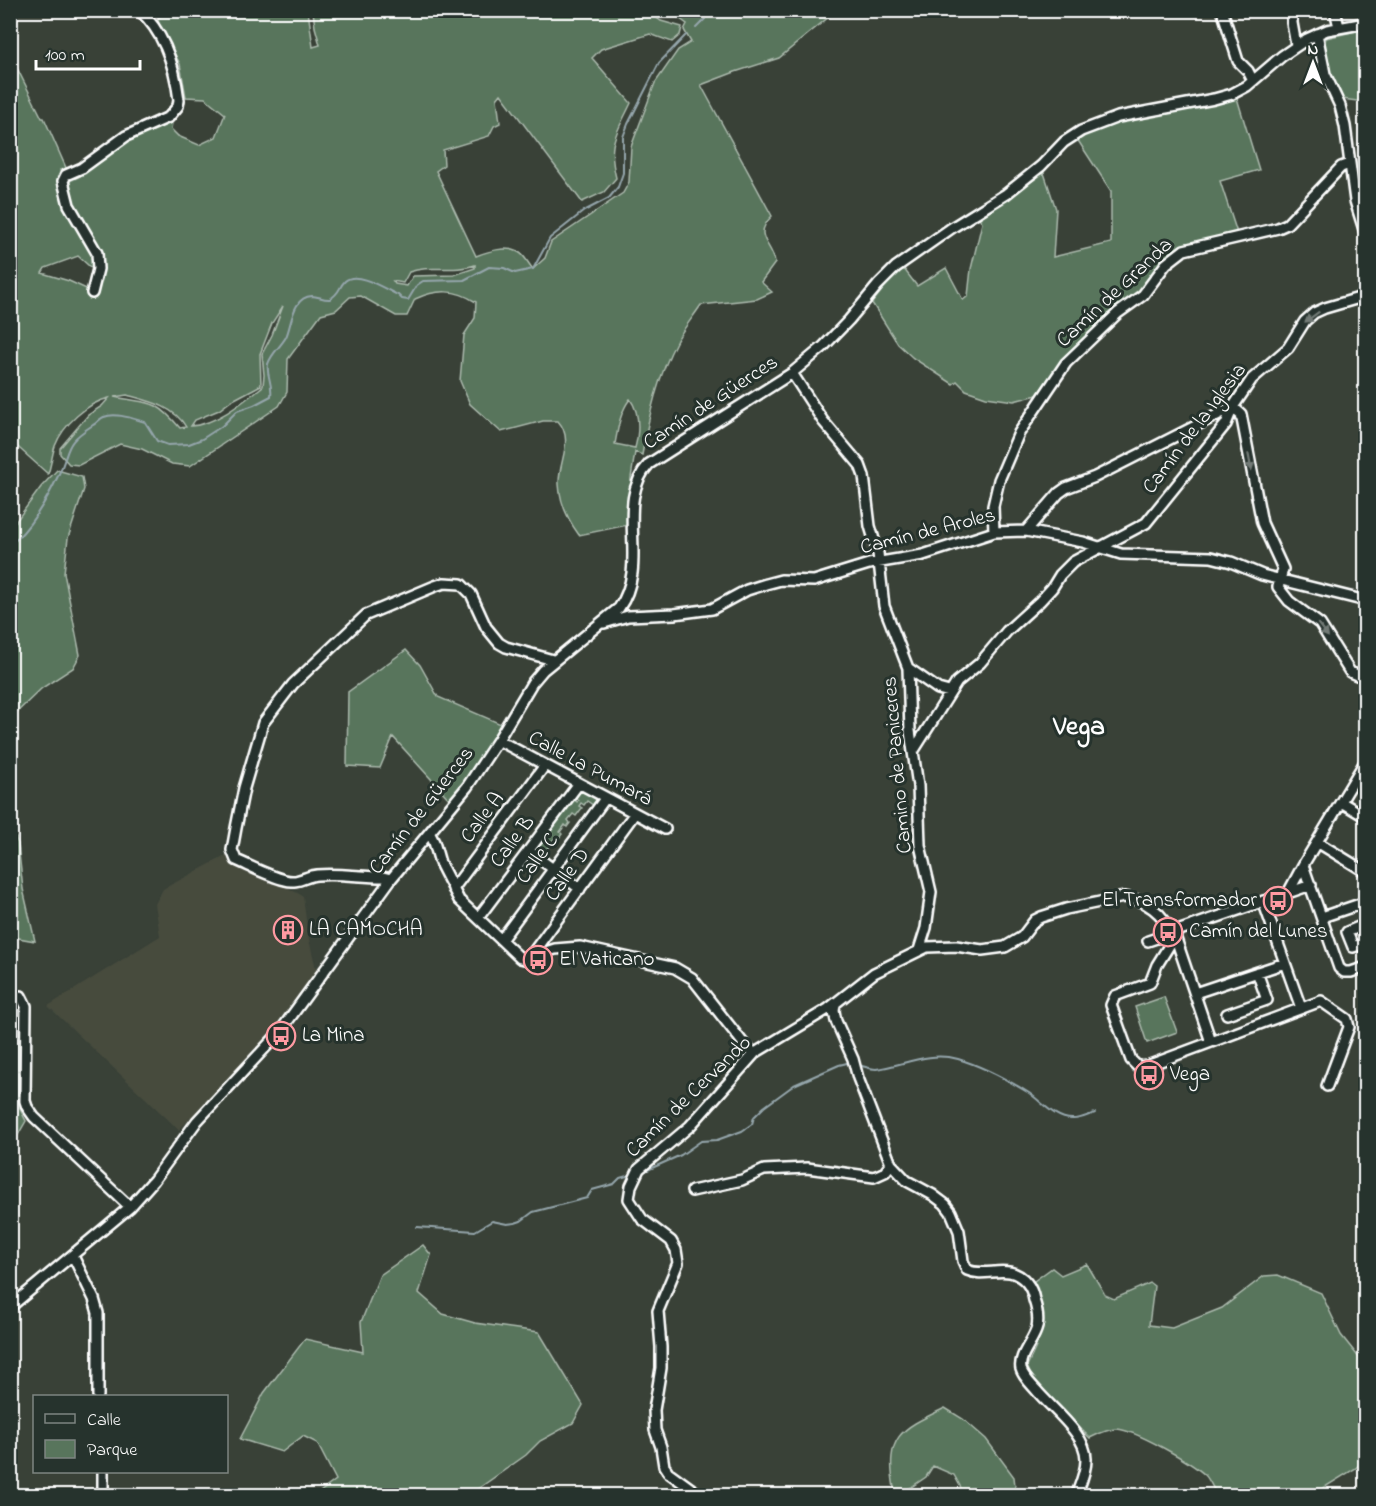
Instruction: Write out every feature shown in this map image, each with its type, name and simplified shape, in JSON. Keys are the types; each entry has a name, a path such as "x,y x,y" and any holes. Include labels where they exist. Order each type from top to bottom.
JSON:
{"street":[{"path":"92,293 98,269 97,253 69,205 63,181 66,175 82,168 126,136 169,117 178,106 179,100 171,58 150,22 139,10"},
{"path":"1222,10 1238,61 1248,71 1253,81"},
{"path":"1292,10 1296,45"},
{"path":"1335,10 1339,27"},
{"name":"Camín de Güerces","path":"10,1307 130,1207 154,1180 197,1120 279,1033 391,879 467,787 532,683 553,660 619,608 628,596 633,574 633,496 641,472 649,464 792,373 842,327 896,267 953,227 1006,194 1041,166 1064,142 1081,131 1118,117 1232,94 1253,81 1296,45 1317,34 1339,27 1365,23"},
{"path":"1317,34 1324,74 1340,106 1345,126 1356,208 1365,236"},
{"name":"Camín de Granda","path":"993,532 993,507 999,480 1012,445 1066,363 1118,313 1143,295 1166,264 1176,255 1184,250 1287,224 1341,167 1349,164"},
{"name":"Camín de la Iglesia","path":"914,750 949,692 963,675 980,663 1007,631 1040,601 1066,568 1115,538 1146,523 1226,424 1233,407 1252,379 1288,348 1305,321 1314,313 1365,296"},
{"name":"Camino de Paniceres","path":"792,373 823,421 860,465 864,476 867,509 878,553 884,606 908,668 910,731 918,786 920,845 931,892 926,928 919,950"},
{"path":"1026,531 1066,488 1106,472 1233,407 1240,414 1262,524 1283,569 1278,587 1289,601 1320,624 1350,672 1357,675 1365,672"},
{"name":"Camín de Aroles","path":"601,623 628,616 674,614 712,609 747,590 781,580 814,581 878,562 923,555 993,532 1026,531 1121,554 1211,557 1280,579 1365,601"},
{"path":"391,879 326,875 310,876 304,880 285,880 236,860 232,850 236,828 244,788 263,723 293,684 358,620 374,611 444,583 461,584 468,589 486,627 499,643 553,660"},
{"path":"628,596 635,610 641,615"},
{"path":"908,668 938,689 949,692"},
{"name":"Calle La Pumará","path":"498,740 665,829"},
{"path":"1288,893 1365,760"},
{"name":"Calle A","path":"453,889 543,768"},
{"name":"Calle B","path":"478,918 577,786"},
{"name":"Calle C","path":"501,940 604,800"},
{"path":"1341,802 1365,817"},
{"name":"Calle D","path":"529,958 635,813"},
{"path":"430,834 440,863 459,900 520,958 529,958 555,949 580,947 675,968 692,978 747,1048 755,1053"},
{"path":"1317,842 1365,872"},
{"path":"529,850 580,889"},
{"path":"1303,864 1340,968 1344,972 1365,967"},
{"path":"1148,941 1311,885"},
{"path":"1076,1496 1086,1463 1082,1442 1024,1376 1021,1367 1021,1361 1037,1328 1038,1321 1031,1290 1027,1282 1010,1272 968,1270 963,1261 959,1231 951,1212 945,1204 907,1180 891,1164 855,1070 853,1059 836,1022 835,1004 864,979 919,950 937,945 982,950 1005,947 1022,937 1035,920 1041,917 1066,909 1124,897 1134,898 1162,916 1173,934 1211,1042"},
{"path":"1263,901 1301,1008"},
{"path":"1322,917 1365,902"},
{"path":"1365,924 1347,932 1352,947 1365,943"},
{"path":"1173,934 1150,983 1114,996 1111,1005 1131,1060 1138,1067 1147,1066 1321,1001 1347,1020 1349,1027 1327,1086"},
{"path":"1195,993 1285,963"},
{"path":"1227,1014 1267,1000 1257,972"},
{"path":"21,996 26,1006 25,1101 27,1107 34,1117 130,1207"},
{"name":"Camín de Cervando","path":"701,1496 668,1472 664,1466 655,1430 654,1410 661,1357 658,1311 678,1263 676,1250 671,1241 642,1219 633,1208 629,1192 637,1174 690,1126 755,1053 835,1004"},
{"path":"692,1191 742,1180 764,1170 807,1168 874,1177 885,1172 891,1164"},
{"path":"73,1256 94,1299 98,1313 98,1395"},
{"path":"103,1473 103,1496"}],"shaded area":[{"path":"227,855 303,896 308,935 317,973 271,1033 179,1130 48,1006 160,936 155,904 163,889"}],"green space":[{"path":"168,11 308,11 313,47 320,45 313,11 653,11 836,11 779,58 701,85 772,216 763,229 763,235 775,263 761,282 772,292 757,299 701,305 680,336 659,382 642,455 635,452 628,525 579,535 565,511 561,498 559,476 566,443 563,428 558,421 543,421 501,432 470,404 460,381 464,335 475,318 476,302 454,293 431,293 415,299 407,316 396,316 361,296 350,297 336,310 321,314 288,359 287,392 279,406 190,466 172,464 142,449 120,444 79,465 69,464 60,454 60,448 88,415 102,406 109,398 84,410 64,430 55,446 48,474 11,441 10,54 44,118 67,170 60,170 62,184 81,176 124,142 159,124 172,123 171,129 178,136 199,145 216,137 225,114 205,98 186,97 180,64 159,25 158,18","holes":["653,11 673,14 687,24 684,30 691,42 678,50 655,83 631,147 629,182 623,193 551,242 545,258 533,269 522,254 509,249 476,256 436,171 444,165 443,150 489,136 494,126 500,123 497,99 501,94 582,202 604,192 616,178 612,156 614,139 631,103 592,58 601,49 650,34 672,42 680,35 682,27 661,21 653,15","78,256 100,276 95,293 69,281 42,273 45,268","475,265 475,268 454,275 413,276 407,286 395,284 393,281 403,283 409,272 417,270","283,306 262,354 263,386 220,417 191,426 195,420 219,410 261,385 260,354 272,323","127,395 160,405 175,414 186,427 180,428 157,406 114,397","630,399 634,405 638,423 635,448 615,444 624,409"]},
{"path":"1365,29 1365,102 1342,99 1326,61 1324,45 1326,38"},
{"path":"1237,98 1259,170 1220,181 1237,233 1175,249 1140,293 1063,358 1037,395 1014,401 986,397 966,390 957,381 953,384 913,358 898,344 872,303 891,279 904,269 917,286 946,268 963,300 968,296 971,269 982,223 979,217 1044,173 1056,209 1053,257 1111,243 1111,191 1077,139 1114,122"},
{"path":"57,470 82,477 84,489 68,538 64,573 80,655 73,668 42,688 14,715 11,724 11,528 41,487"},
{"path":"406,650 420,665 438,697 501,724 451,801 393,737 380,768 347,766 348,692"},
{"path":"581,786 600,795 593,805 587,801 584,805 581,803 579,806 582,808 576,816 573,814 568,820 570,823 567,827 565,825 559,838 556,836 546,850 549,852 546,856 552,861 551,863 534,849 537,844 541,844 545,833 549,836 552,834 547,831 555,820 558,821 557,818 569,800 577,802 578,800 573,796"},
{"path":"11,824 18,844 23,889 35,941 13,937 11,928"},
{"path":"1164,997 1177,1032 1147,1043 1135,1007"},
{"path":"21,1004 19,1107 26,1121 11,1147 11,1005"},
{"path":"423,1245 431,1255 419,1293 443,1314 475,1323 539,1332 583,1405 573,1423 540,1441 526,1455 469,1495 392,1496 380,1492 368,1495 316,1495 336,1480 317,1443 303,1436 282,1452 240,1439 264,1393 305,1339 363,1352 361,1322 380,1275"},
{"path":"1087,1264 1105,1295 1114,1299 1150,1283 1154,1286 1149,1325 1172,1328 1222,1308 1264,1276 1278,1275 1321,1293 1341,1335 1365,1365 1365,1458 1356,1468 1312,1495 1217,1495 1207,1477 1198,1469 1136,1435 1113,1429 1090,1438 1039,1393 1027,1366 1036,1347 1043,1318 1034,1281 1052,1268 1061,1275"},
{"path":"945,1408 963,1419 986,1439 1014,1477 1016,1495 965,1495 954,1475 933,1466 926,1477 901,1494 894,1488 892,1456 900,1436 917,1422"}],"waterway":[{"path":"696,28 705,19 703,10"},
{"path":"10,545 24,531 43,504 72,442 103,418 119,416 145,422 157,441 168,445 189,444 202,439 222,426 237,411 271,396 268,364 286,337 297,306 305,298 312,296 330,299 345,281 357,278 372,282 408,300 417,285 423,281 464,280 489,267 504,268 515,273 533,269 550,238 584,211 609,198 618,187 623,173 623,137 628,124 659,63 686,35"},
{"path":"858,1065 876,1069 927,1058 958,1059 985,1069 1012,1083 1060,1116 1075,1119 1095,1113"},
{"path":"643,1172 681,1155 701,1141 717,1140 742,1131 752,1124 754,1117 764,1107 794,1085 839,1065 852,1064"},
{"path":"417,1227 475,1231 492,1221 515,1223 533,1212 587,1198 592,1190 614,1184 620,1178 634,1174"}],"tunnel":[{"path":"10,982 21,996"}],"place":[{"name":"El Transformador","path":"1278,901"},
{"name":"LA CAMOCHA","path":"288,930"},
{"name":"Camín del Lunes","path":"1168,932"},
{"name":"El Vaticano","path":"538,960"},
{"name":"La Mina","path":"281,1036"},
{"name":"Vega","path":"1149,1075"}],"district":[{"name":"Vega","path":"1079,727"}]}
